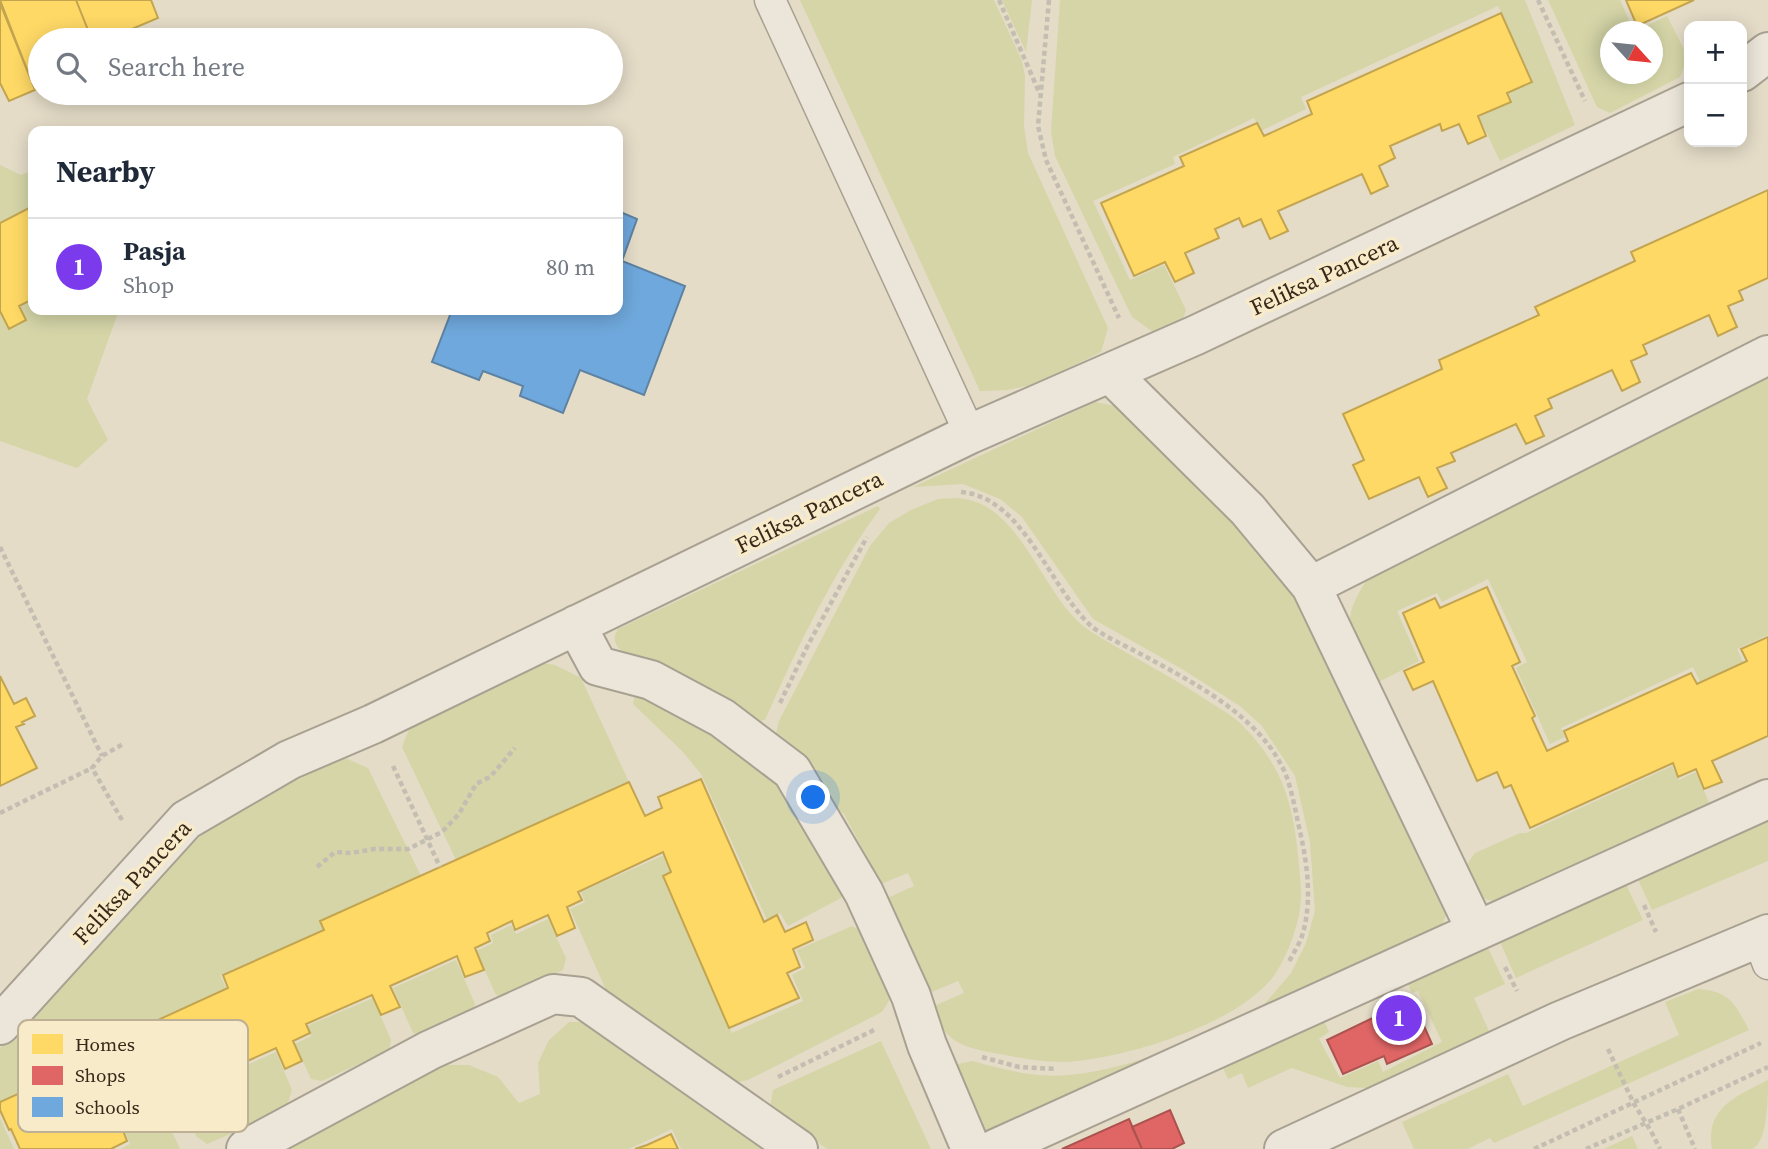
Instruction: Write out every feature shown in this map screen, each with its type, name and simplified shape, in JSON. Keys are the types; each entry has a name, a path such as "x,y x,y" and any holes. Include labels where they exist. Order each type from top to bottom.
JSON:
{"street":[{"path":"1747,68 1768,52"},
{"name":"Feliksa Pancera","path":"0,1025 186,820 289,760 373,724 970,434 1124,367 1684,104"},
{"path":"1311,586 1768,355"},
{"path":"1124,367 1311,586 1476,930"},
{"path":"576,625 598,666 651,680 722,718 792,771 863,893 915,1009 926,1045 971,1149"},
{"path":"995,1149 1768,799"},
{"path":"1284,1149 1560,1021 1676,973 1765,945"},
{"path":"246,1149 430,1050 553,994 581,997 798,1149"}],"lane":[{"path":"770,0 970,434"}],"path":[{"path":"999,0 1040,95"},
{"path":"1049,0 1038,126 1046,160 1124,367"},
{"path":"1538,0 1605,143"},
{"path":"953,493 964,492 988,500 1010,515 1074,607 1093,627 1182,676 1244,717 1276,756 1289,782 1307,866 1307,911 1302,937 1282,975"},
{"path":"759,746 861,545 875,528"},
{"path":"0,547 102,756"},
{"path":"373,724 440,867"},
{"path":"0,813 92,768 102,756 125,743"},
{"path":"317,867 335,852 408,849 442,832 459,814 476,784 490,777 515,748"},
{"path":"92,768 100,784"},
{"path":"1624,863 1676,973"},
{"path":"731,1100 915,1009"},
{"path":"1534,1149 1761,1043"},
{"path":"926,1045 1019,1067 1065,1069"},
{"path":"1586,1149 1678,1110 1768,1066"},
{"path":"1678,1110 1695,1149"}],"green space":[{"path":"800,0 994,0 1022,61 1025,76 1024,126 1028,153 1108,328 1101,352 1036,384 1007,390 980,391"},
{"path":"1002,0 1032,0 1026,52"},
{"path":"1060,0 1525,0 1575,125 1500,161 1479,117 1512,101 1509,93 1533,81 1498,6 1301,97 1306,109 1261,131 1254,118 1173,157 1175,164 1093,201 1130,280 1164,265 1186,310 1183,319 1153,332 1132,317 1055,156 1051,132"},
{"path":"1548,0 1620,0 1629,21 1600,21 1600,84 1663,84 1663,21 1657,21 1667,16 1684,49 1684,67 1680,77 1610,113 1597,107"},
{"path":"0,165 21,175 28,172 28,315 117,315 87,399 108,440 77,468 0,441"},
{"path":"1768,369 1768,635 1737,649 1743,662 1700,682 1693,667 1561,728 1565,737 1550,744 1516,668 1527,662 1488,579 1442,602 1437,593 1397,611 1419,661 1379,682 1367,671 1350,633 1350,622 1354,603 1372,572"},
{"path":"1095,402 1120,407 1259,547 1291,586 1446,901 1446,915 1442,926 1257,1013 1291,973 1306,943 1315,911 1310,842 1295,776 1262,726 1240,706 1182,669 1093,619 1022,517 1000,499 963,484 913,487"},
{"path":"938,499 965,499 986,506 1019,538 1076,619 1093,633 1182,684 1234,718 1255,739 1275,769 1283,784 1293,818 1301,903 1297,925 1279,969 1256,994 1235,1009 1155,1044 1128,1052 1068,1062 1029,1059 976,1049 957,1042 943,1028 934,1006 964,993 958,981 927,994 885,899 914,886 908,873 881,884 844,814 827,800 775,738 779,721 870,546 889,523"},
{"path":"878,506 880,509 847,558 817,611 765,720 760,721 731,703 631,658 617,646 615,638 618,629"},
{"path":"542,663 555,665 581,678 629,782 456,860 402,747 411,724"},
{"path":"636,690 682,713 728,741 788,792 815,829 846,887 841,898 788,926 780,913 767,920 701,774 682,751 633,704"},
{"path":"343,757 368,768 421,876 324,930 220,975 226,988 157,1020 26,1020 198,838 242,804"},
{"path":"1672,766 1679,780 1696,772 1710,805 1499,903 1478,897 1466,866 1475,853 1520,833 1526,833"},
{"path":"1768,813 1768,861 1652,910 1635,873"},
{"path":"664,855 673,874 663,879 732,1033 803,1001 792,975 805,968 797,950 852,926 866,933 892,996 882,1012 748,1080 734,1083 610,999 570,909 585,902 581,892"},
{"path":"1623,878 1643,920 1516,978 1497,935"},
{"path":"548,919 566,958 563,970 505,997 496,995 476,951 493,943 491,935 511,925 516,934"},
{"path":"1484,939 1505,984 1474,998 1489,1031 1369,1088 1347,1087 1292,1068 1248,1088 1242,1073 1228,1079 1220,1061 1321,1014 1329,1032 1319,1039 1340,1078 1378,1061 1383,1072 1442,1042 1418,991 1412,993 1404,976"},
{"path":"456,960 475,1004 471,1013 420,1036 413,1033 393,988"},
{"path":"1698,989 1718,993 1730,1000 1749,1030 1494,1143 1490,1138 1468,1149 1414,1149 1402,1122 1508,1074 1523,1106 1679,1035 1665,1002"},
{"path":"373,998 391,1040 389,1050 322,1081 311,1079 295,1044 311,1036 307,1026"},
{"path":"569,1022 588,1022 770,1149 681,1149 672,1129 629,1149 272,1149 438,1065 469,1065 498,1077 519,1103 540,1094 538,1063 549,1040"},
{"path":"18,1029 18,1094 0,1102 0,1048"},
{"path":"881,1041 931,1149 827,1149 770,1108 773,1090"},
{"path":"1179,1048 986,1134 957,1069 958,1064 973,1061 1021,1072 1069,1075 1111,1068"},
{"path":"276,1052 292,1090 286,1110 248,1126 248,1064"},
{"path":"1768,1080 1766,1119 1757,1145 1752,1149 1712,1149 1713,1123 1718,1113 1735,1098"},
{"path":"0,1118 14,1149 0,1149"},
{"path":"125,1132 172,1132 180,1149 120,1149 130,1144"},
{"path":"194,1132 235,1132 207,1144"},
{"path":"1632,1136 1638,1149 1604,1149"}],"building: Homes":[{"path":"0,0 76,0 87,28 28,28 28,72"},
{"path":"76,0 151,0 158,18 134,28 87,28"},
{"path":"1626,0 1694,0 1648,21 1635,21"},
{"path":"0,3 28,73 28,93 9,101 0,83"},
{"path":"1501,13 1532,82 1507,93 1511,102 1478,116 1486,136 1468,144 1459,124 1442,131 1440,124 1390,146 1395,158 1379,166 1388,186 1371,194 1362,174 1278,211 1288,231 1270,239 1261,219 1243,227 1239,218 1215,229 1219,238 1185,253 1194,273 1175,282 1165,262 1134,276 1101,203 1184,166 1180,157 1257,123 1264,136 1312,114 1307,101"},
{"path":"1768,190 1768,278 1739,291 1743,300 1728,306 1737,327 1718,336 1709,315 1643,345 1647,354 1631,361 1640,382 1622,391 1612,370 1548,399 1552,408 1535,416 1544,436 1526,444 1516,424 1451,453 1455,461 1437,468 1447,488 1428,497 1419,477 1369,499 1353,465 1364,460 1343,414 1442,369 1439,360 1539,315 1535,307 1635,261 1631,252"},
{"path":"28,209 28,302 19,306 26,320 9,329 0,311 0,223"},
{"path":"1487,587 1520,662 1512,666 1535,716 1532,718 1547,751 1568,741 1564,731 1691,673 1697,684 1747,661 1741,649 1768,637 1768,736 1712,761 1722,782 1704,789 1696,769 1678,777 1673,763 1530,828 1511,785 1504,788 1497,772 1477,781 1433,681 1413,690 1404,671 1424,662 1403,613 1435,598 1440,608"},
{"path":"0,676 14,704 26,698 35,716 16,727 37,768 0,786"},
{"path":"701,779 764,922 777,915 785,932 806,922 813,940 793,949 800,967 787,973 799,998 729,1028 663,876 671,872 663,852 578,892 582,900 567,907 575,928 557,936 548,915 515,930 512,921 487,933 490,941 475,948 484,970 465,977 457,956 390,986 400,1007 381,1015 372,995 306,1024 310,1033 293,1041 302,1061 285,1069 276,1048 248,1061 248,1020 158,1020 228,988 223,975 324,930 320,921 629,782 645,816 662,808 658,797"},
{"path":"18,1094 18,1132 124,1132 127,1141 111,1149 20,1149 0,1110 0,1102"},
{"path":"671,1134 678,1149 635,1149 647,1145"}],"building: Shops":[{"path":"1412,999 1432,1044 1387,1064 1384,1056 1343,1074 1327,1040"},
{"path":"1170,1110 1184,1143 1172,1149 1142,1149 1132,1127"},
{"path":"1129,1119 1142,1149 1062,1149"}],"building: Schools":[{"path":"623,213 637,219 623,258"},
{"path":"623,261 685,286 644,395 580,370 563,413 520,396 523,386 483,371 479,380 432,362 450,315 623,315"}],"place":[{"name":"Pasja","path":"1399,1018"}]}
